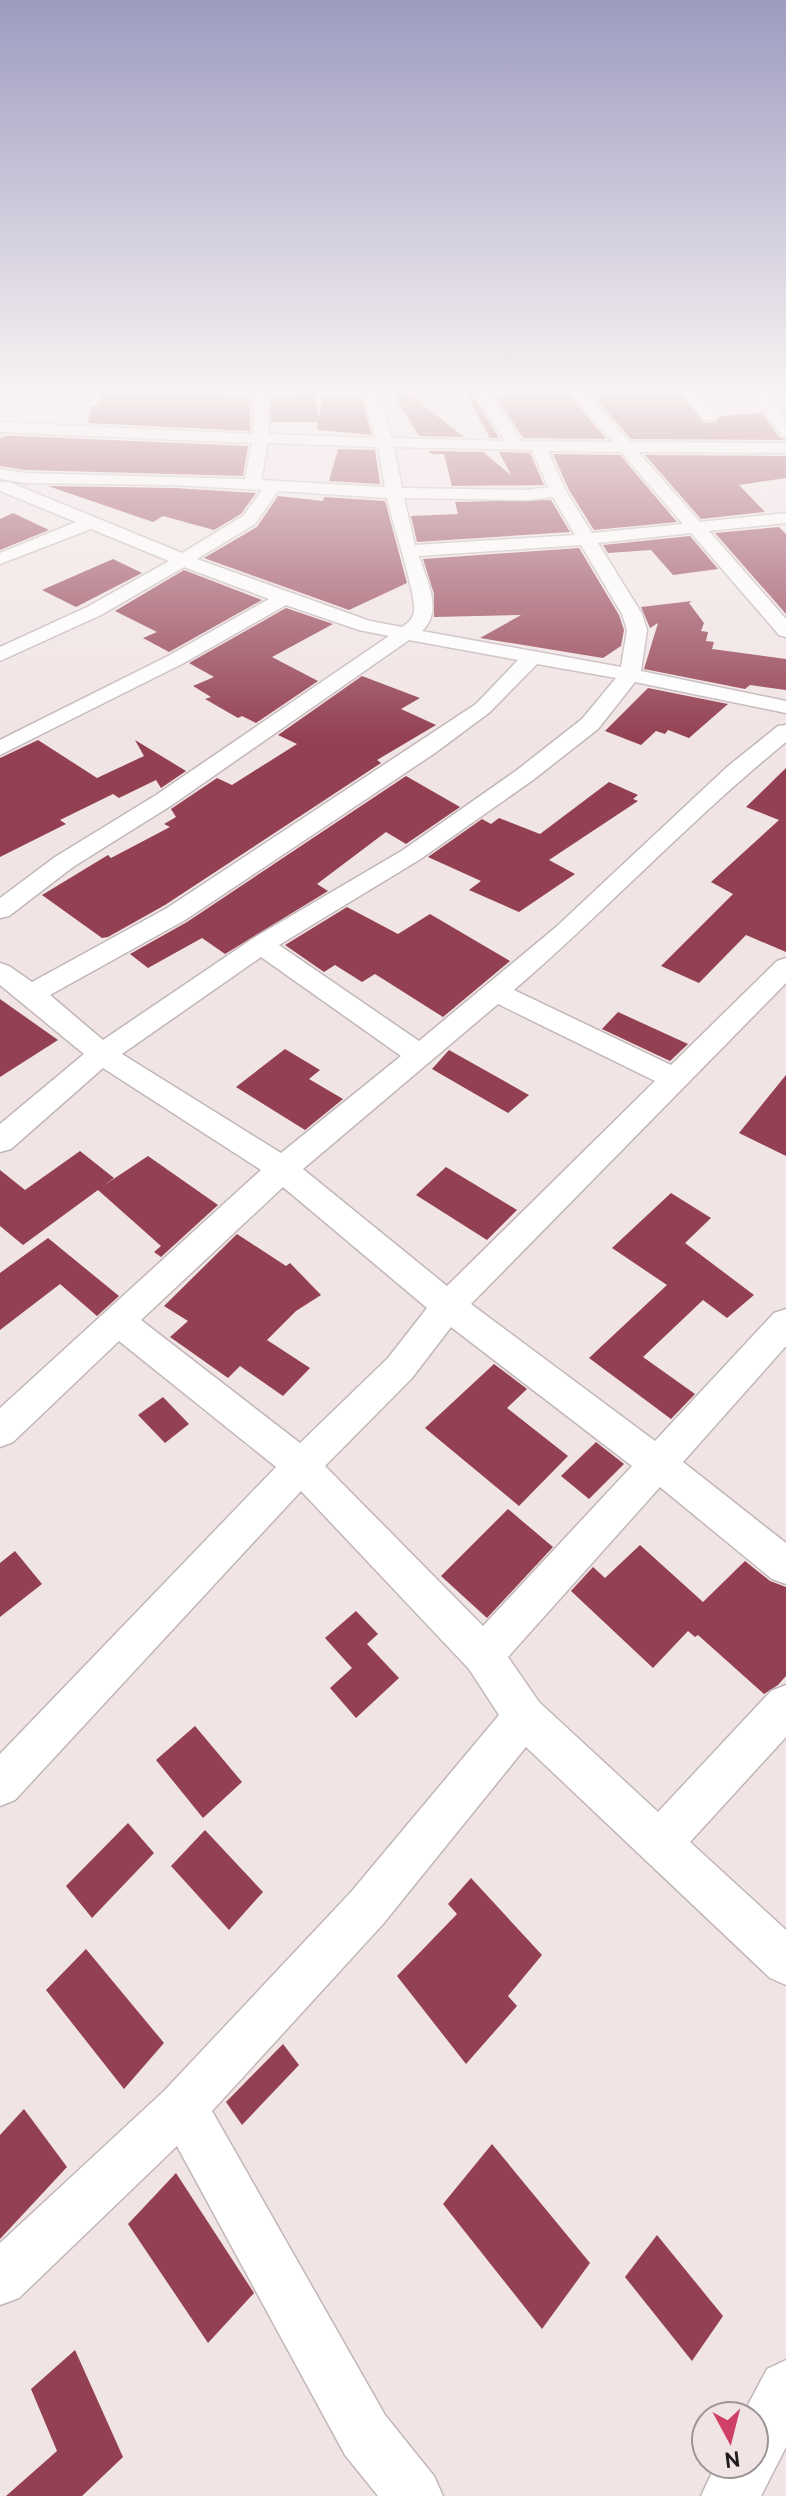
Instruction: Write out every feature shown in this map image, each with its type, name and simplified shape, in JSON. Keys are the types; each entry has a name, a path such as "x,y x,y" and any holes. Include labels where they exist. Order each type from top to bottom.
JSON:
{"street":[{"path":"53,505 184,561 283,599 366,626 630,674 786,707"},
{"path":"0,655 94,611 184,561 249,520 262,505"},
{"path":"0,910 64,862 164,800 409,634 419,624 424,610 422,594 397,505"},
{"path":"0,1141 102,1054 261,945 411,855 525,775 590,724 630,674 637,630 632,614 567,505"},
{"path":"675,505 786,631"},
{"path":"409,551 588,539 786,518"},
{"path":"0,559 92,522"},
{"path":"0,748 188,653 283,599"},
{"path":"31,994 176,914 427,748 483,708 531,658"},
{"path":"0,1431 282,1169 565,933 735,772 786,731"},
{"path":"261,945 419,1055"},
{"path":"0,1785 301,1466 400,1368 448,1306 786,967"},
{"path":"0,972 102,1054 282,1169 448,1306 659,1465 786,1566"},
{"path":"495,992 675,1079"},
{"path":"118,1321 301,1466 483,1655 524,1717 786,1962"},
{"path":"483,1655 786,1323"},
{"path":"659,1843 786,1706"},
{"path":"0,2279 182,2107 367,1908 524,1717"},
{"path":"182,2107 365,2435 414,2496"},
{"path":"770,2420 786,2388"}],"building":[{"path":"105,505 247,505 241,514 214,530 163,516 153,522"},
{"path":"272,505 386,505 407,583 349,610 204,558 257,527"},
{"path":"456,505 554,505 570,532 417,542 411,516 458,514"},
{"path":"579,505 663,505 677,522 594,530"},
{"path":"689,505 759,505 765,512 701,519"},
{"path":"13,513 49,530 0,550 0,519"},
{"path":"779,527 786,534 786,614 715,533"},
{"path":"690,536 718,569 673,575 651,550 608,553 603,545"},
{"path":"579,548 619,615 624,630 621,646 603,658 480,638 521,615 434,617 434,594 423,559"},
{"path":"113,559 142,573 76,607 42,590"},
{"path":"184,570 262,600 169,652 143,638 157,632 115,611"},
{"path":"692,601 689,603 704,623 701,631 708,632 706,641 714,642 712,649 786,659 786,690 750,685 745,689 644,669 658,623 650,628 641,607"},
{"path":"286,608 333,624 272,657 318,681 256,723 242,716 238,718 205,699 211,697 193,686 214,677 189,663"},
{"path":"362,676 420,698 401,709 436,725 377,760 381,763 165,905 108,937 102,938 42,895 108,855 111,858 170,827 164,824 176,817 171,809 217,778 232,785 297,744 278,735"},
{"path":"648,688 728,704 689,738 668,730 665,734 656,731 641,745 605,731"},
{"path":"38,740 97,778 144,756 135,740 186,771 161,788 156,780 119,798 113,794 60,820 66,824 0,857 0,758"},
{"path":"786,768 786,952 746,935 699,983 661,966 733,894 711,882 779,820 746,807"},
{"path":"406,776 460,807 406,844 386,832 317,884 328,891 225,954 202,938 148,968 130,954 187,922"},
{"path":"609,782 638,795 633,799 638,801 549,860 575,874 519,912 469,890 481,881 428,857 482,819 491,824 499,818 540,834"},
{"path":"347,907 398,934 430,914 510,961 443,1017 375,974 362,982 335,965 324,972 285,945"},
{"path":"0,999 58,1040 0,1077"},
{"path":"618,1012 688,1044 670,1061 602,1029"},
{"path":"285,1049 320,1070 309,1079 343,1099 305,1130 236,1087"},
{"path":"449,1050 529,1095 508,1113 432,1069"},
{"path":"786,1075 786,1156 739,1133"},
{"path":"80,1151 114,1178 103,1186 148,1156 218,1205 161,1257 154,1252 161,1246 98,1190 23,1245 0,1226 0,1170 25,1190"},
{"path":"446,1167 517,1210 487,1240 416,1195"},
{"path":"671,1193 711,1218 685,1243 754,1295 727,1318 703,1300 643,1357 695,1394 671,1419 589,1358 667,1285 612,1248"},
{"path":"237,1234 286,1266 290,1263 321,1295 296,1311 267,1340 310,1368 283,1396 240,1366 228,1378 170,1337 188,1321 164,1306"},
{"path":"48,1238 119,1296 97,1316 60,1284 0,1330 0,1273"},
{"path":"494,1364 527,1389 507,1408 568,1456 519,1506 425,1428"},
{"path":"163,1397 189,1424 165,1443 138,1415"},
{"path":"596,1442 624,1464 589,1499 561,1476"},
{"path":"508,1509 553,1547 487,1618 441,1576"},
{"path":"640,1545 703,1602 745,1561 770,1581 786,1587 786,1676 778,1685 764,1694 698,1635 695,1637 688,1631 653,1668 571,1591 593,1567 605,1578"},
{"path":"15,1551 42,1584 0,1617 0,1563"},
{"path":"356,1611 378,1634 367,1644 399,1678 356,1718 330,1688 352,1668 325,1638"},
{"path":"195,1726 242,1782 203,1818 156,1760"},
{"path":"128,1823 154,1853 92,1918 66,1886"},
{"path":"205,1830 263,1892 229,1930 171,1866"},
{"path":"471,1878 542,1955 508,1996 517,2006 466,2064 397,1976 457,1914 448,1904"},
{"path":"86,1949 164,2043 124,2089 46,1990"},
{"path":"283,2044 299,2065 242,2125 226,2102"},
{"path":"24,2109 67,2167 0,2239 0,2135"},
{"path":"492,2144 590,2263 542,2329 443,2204"},
{"path":"176,2173 254,2293 208,2343 128,2224"},
{"path":"657,2235 723,2316 692,2361 625,2277"},
{"path":"75,2350 123,2457 82,2496 6,2496 57,2451 31,2389"}]}
